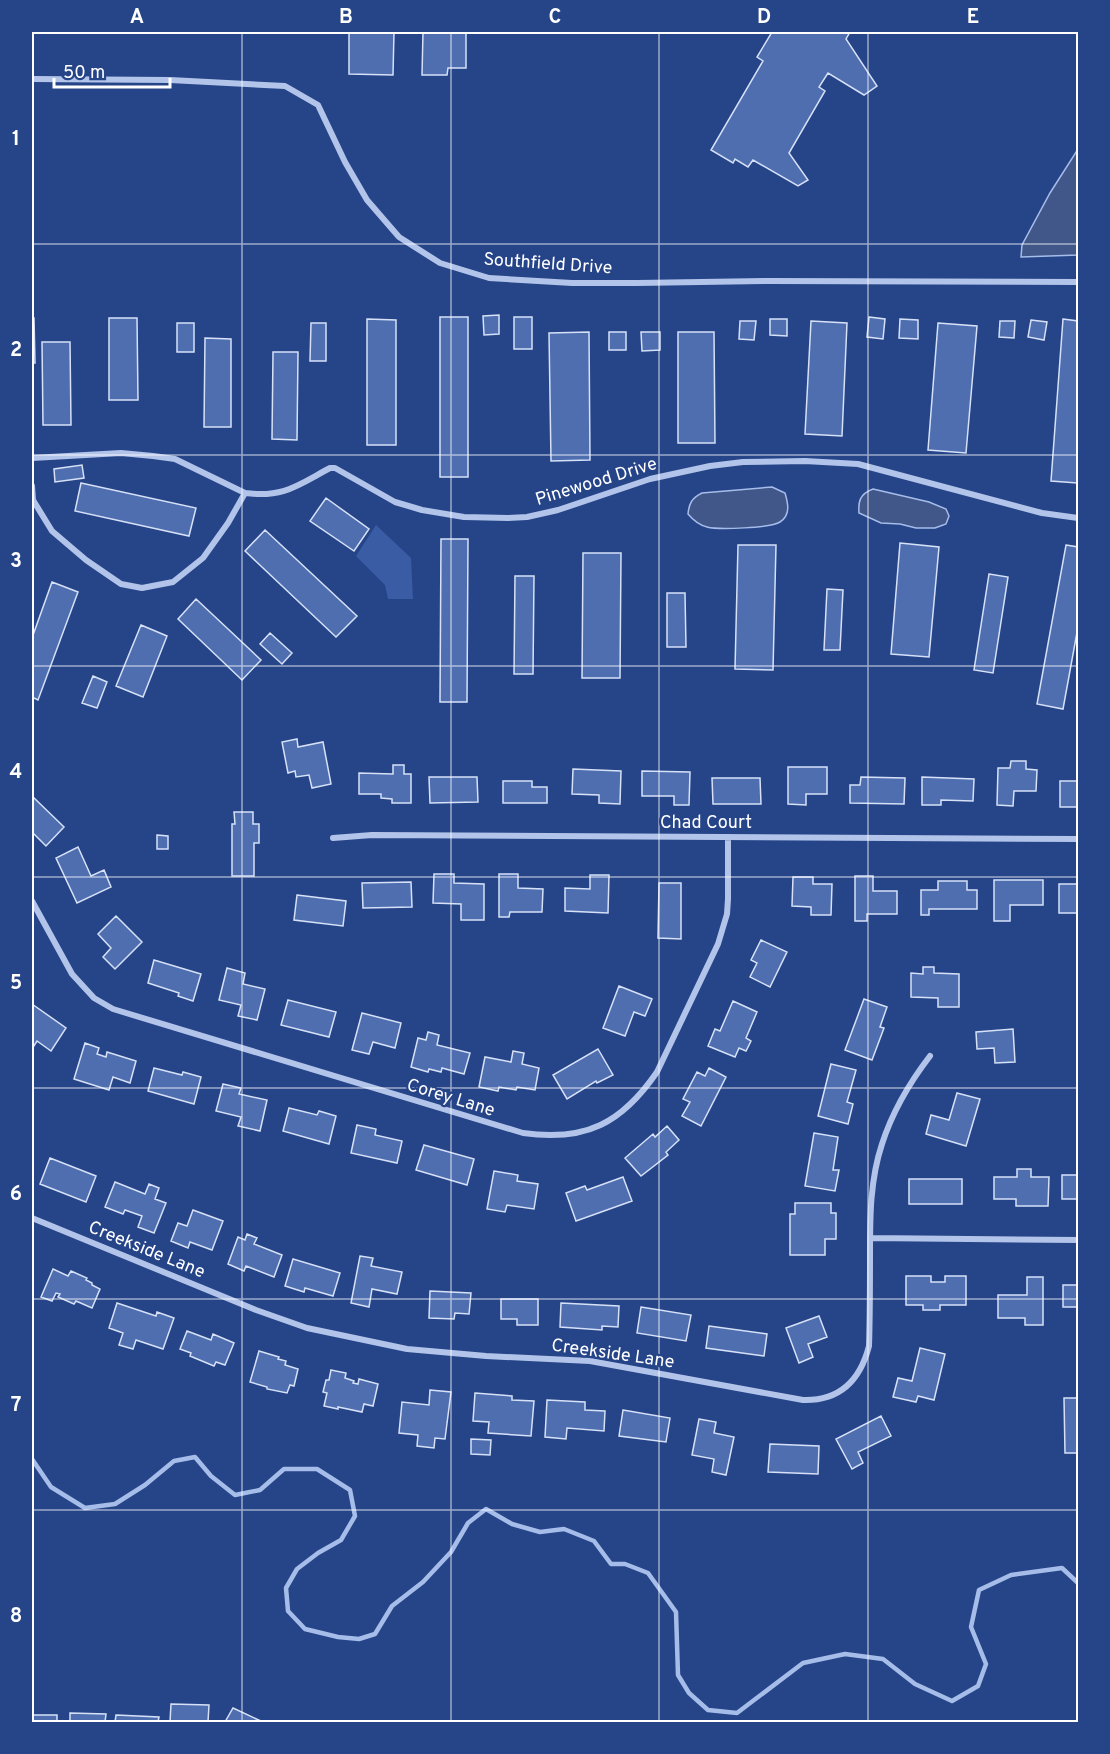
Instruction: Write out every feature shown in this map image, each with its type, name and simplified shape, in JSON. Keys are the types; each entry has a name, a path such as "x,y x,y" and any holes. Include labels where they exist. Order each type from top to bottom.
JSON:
{"street":[{"name":"Southfield Drive","path":"32,79 170,80 285,86 318,105 345,162 367,200 395,233 440,263 489,278 572,283 1078,282"},
{"name":"Pinewood Drive","path":"32,458 121,453 175,459 245,493 255,494 291,490 330,468 335,468 395,502 422,510 464,517 508,519 558,510 650,479 710,466 743,462 805,461 858,464 1042,513 1078,518"},
{"path":"32,486 33,500 52,531 86,560 121,584 142,588 173,582 203,558 228,523 245,493"},
{"name":"Chad Court","path":"333,838 372,835 1078,839"},
{"name":"Corey Lane","path":"32,901 72,974 94,998 113,1009 523,1133 544,1136 566,1134 587,1131 619,1116 645,1090 657,1072 718,944 727,907 728,837"},
{"name":"Creekside Lane","path":"32,1218 256,1310 307,1328 407,1349 486,1356 590,1361 809,1400 828,1397 840,1392 866,1360 869,1346 871,1200 881,1145 892,1118 916,1074 930,1056"},
{"path":"870,1238 1078,1240"}],"shaded area":[{"path":"1078,149 1078,255 1021,257 1022,245 1050,193"},
{"path":"772,487 785,493 788,505 786,516 775,524 744,528 713,528 699,524 688,514 692,501 702,493"},
{"path":"873,489 929,502 946,509 949,516 946,524 935,528 916,528 881,523 859,513 861,498"},
{"path":"376,525 411,558 413,599 388,599 385,585 356,556"}],"building":[{"path":"349,32 394,32 393,75 349,74"},
{"path":"423,32 466,32 466,68 448,68 447,75 422,75"},
{"path":"772,32 850,32 846,39 877,86 864,95 828,73 819,87 825,91 789,153 808,180 798,186 753,160 748,167 735,159 733,163 711,150 763,61 757,57"},
{"path":"499,315 499,334 484,335 483,316"},
{"path":"440,317 468,317 468,477 440,477"},
{"path":"514,317 532,317 532,349 514,349"},
{"path":"869,317 885,319 883,339 867,337"},
{"path":"32,318 34,318 35,363 32,363"},
{"path":"109,318 137,318 138,400 109,400"},
{"path":"367,319 396,320 396,445 367,445"},
{"path":"770,319 787,319 787,336 770,335"},
{"path":"900,319 918,320 918,339 899,338"},
{"path":"1063,319 1078,321 1077,483 1051,481"},
{"path":"1031,320 1047,322 1044,340 1028,337"},
{"path":"740,321 756,321 754,340 739,339"},
{"path":"811,321 847,323 842,436 805,434"},
{"path":"1000,321 1015,321 1014,338 999,337"},
{"path":"177,323 194,323 194,352 177,352"},
{"path":"311,323 326,323 326,361 310,361"},
{"path":"938,323 977,326 966,453 928,450"},
{"path":"589,332 590,460 551,461 549,333"},
{"path":"609,332 626,332 626,350 609,350"},
{"path":"641,332 660,332 660,350 642,351"},
{"path":"678,332 714,332 715,443 678,443"},
{"path":"205,338 231,339 231,427 204,427"},
{"path":"42,342 70,342 71,425 43,425"},
{"path":"273,352 298,352 297,440 272,439"},
{"path":"82,465 84,478 55,482 54,469"},
{"path":"81,483 196,508 189,536 75,511"},
{"path":"326,498 369,529 354,551 310,521"},
{"path":"265,530 357,616 336,637 245,551"},
{"path":"441,539 468,539 467,702 440,702"},
{"path":"900,543 939,547 929,657 891,654"},
{"path":"738,545 776,545 773,670 735,669"},
{"path":"1066,545 1078,547 1078,627 1063,709 1037,704"},
{"path":"583,553 621,553 620,678 582,678"},
{"path":"989,574 1008,577 993,673 974,670"},
{"path":"515,576 534,576 533,674 514,674"},
{"path":"52,582 78,592 38,700 32,697 32,638"},
{"path":"827,589 843,590 840,650 824,650"},
{"path":"667,593 685,593 686,647 667,647"},
{"path":"196,599 261,660 242,680 178,619"},
{"path":"141,625 167,636 143,697 116,686"},
{"path":"270,633 292,653 282,664 260,644"},
{"path":"93,676 107,682 97,708 82,703"},
{"path":"297,739 298,747 323,742 331,784 312,788 309,775 296,777 295,771 288,773 282,742"},
{"path":"1011,761 1026,761 1026,769 1037,770 1036,791 1014,791 1013,806 997,805 998,768 1010,768"},
{"path":"393,765 404,765 404,774 411,774 411,803 392,803 392,799 381,798 381,794 359,794 359,773 393,774"},
{"path":"788,767 827,767 827,794 806,794 806,805 788,804"},
{"path":"573,769 621,771 620,804 599,803 599,795 572,794"},
{"path":"642,771 690,772 689,805 674,805 674,796 642,796"},
{"path":"429,777 477,777 478,802 430,803"},
{"path":"861,777 905,778 904,804 850,803 850,785 860,785"},
{"path":"922,777 974,779 973,801 941,800 941,805 922,805"},
{"path":"712,778 760,778 761,804 713,804"},
{"path":"503,781 532,781 532,787 547,787 547,803 503,803"},
{"path":"1060,781 1078,781 1078,807 1060,807"},
{"path":"32,796 64,827 46,846 32,832"},
{"path":"234,812 253,812 253,824 259,824 259,843 254,843 254,876 232,876"},
{"path":"157,835 168,836 168,849 157,849"},
{"path":"78,847 91,876 104,870 111,887 77,903 56,858"},
{"path":"434,874 454,874 454,883 484,884 484,920 461,920 461,904 433,903"},
{"path":"499,874 518,874 518,888 543,889 542,912 510,912 509,917 499,917"},
{"path":"590,875 609,875 608,913 565,911 565,888 590,889"},
{"path":"855,876 873,876 873,891 897,891 897,914 867,914 867,921 855,921"},
{"path":"793,877 813,877 813,884 832,884 831,915 811,915 811,907 792,906"},
{"path":"994,880 1043,880 1043,905 1010,905 1010,921 994,921"},
{"path":"938,881 967,881 967,890 977,890 977,909 929,909 929,915 921,915 921,890 938,890"},
{"path":"411,882 412,907 363,908 362,883"},
{"path":"659,883 681,883 681,939 658,938"},
{"path":"1059,884 1078,884 1078,913 1059,913"},
{"path":"297,895 346,901 343,926 294,920"},
{"path":"116,916 142,942 115,969 103,957 111,948 98,934"},
{"path":"761,940 787,952 770,987 750,977 757,963 751,960"},
{"path":"154,960 201,974 193,1001 178,996 179,993 148,983"},
{"path":"923,967 934,967 934,973 959,974 959,1007 938,1007 938,998 911,997 911,973 923,974"},
{"path":"227,968 245,973 243,984 265,989 257,1020 238,1016 241,1005 219,1000"},
{"path":"619,986 652,999 645,1016 634,1012 625,1036 603,1028"},
{"path":"864,999 887,1007 880,1027 884,1028 872,1060 845,1050"},
{"path":"288,1000 336,1012 329,1037 281,1025"},
{"path":"733,1001 757,1012 746,1038 751,1041 746,1051 739,1048 735,1057 708,1046 715,1029 720,1031"},
{"path":"32,1004 66,1028 51,1051 37,1041 32,1049"},
{"path":"362,1013 401,1023 395,1048 373,1042 369,1054 352,1050"},
{"path":"1013,1029 1015,1062 995,1063 994,1048 977,1049 976,1032"},
{"path":"428,1032 439,1035 437,1045 470,1053 464,1074 442,1068 441,1072 429,1069 428,1072 411,1067 418,1038 426,1040"},
{"path":"85,1043 99,1048 97,1054 106,1057 107,1052 136,1061 130,1083 113,1077 109,1090 74,1079"},
{"path":"598,1049 613,1075 597,1083 596,1081 567,1099 553,1075"},
{"path":"513,1051 524,1053 522,1064 539,1068 535,1090 499,1087 498,1091 479,1087 485,1057 511,1062"},
{"path":"831,1064 856,1070 847,1102 853,1104 848,1124 818,1116"},
{"path":"154,1068 201,1077 194,1104 148,1091"},
{"path":"709,1068 726,1077 701,1126 682,1116 690,1102 683,1099 697,1072 705,1076"},
{"path":"223,1084 241,1088 239,1094 267,1100 260,1131 238,1126 241,1117 216,1111"},
{"path":"957,1093 980,1099 966,1146 926,1134 931,1115 949,1120"},
{"path":"289,1108 317,1115 319,1111 336,1116 329,1144 283,1131"},
{"path":"357,1125 376,1129 375,1135 402,1141 397,1163 351,1153"},
{"path":"667,1126 679,1140 666,1152 668,1155 641,1176 625,1158 653,1134 655,1137"},
{"path":"814,1133 838,1137 833,1170 839,1170 835,1191 805,1186"},
{"path":"424,1145 474,1159 467,1185 416,1170"},
{"path":"50,1158 96,1176 86,1202 40,1184"},
{"path":"1017,1169 1031,1169 1031,1177 1049,1177 1048,1206 1016,1206 1016,1199 994,1199 994,1177 1017,1177"},
{"path":"494,1171 518,1175 517,1181 538,1184 534,1209 507,1205 505,1212 487,1209"},
{"path":"1062,1175 1078,1175 1078,1199 1062,1199"},
{"path":"623,1177 632,1201 576,1221 566,1193 585,1186 587,1190"},
{"path":"909,1179 962,1179 962,1204 909,1204"},
{"path":"115,1182 145,1194 149,1184 159,1188 155,1199 166,1203 154,1233 138,1227 142,1216 125,1210 123,1214 105,1207"},
{"path":"795,1203 831,1203 831,1213 836,1213 836,1239 825,1239 825,1255 790,1255 790,1214 795,1214"},
{"path":"193,1210 223,1221 212,1250 190,1242 188,1248 171,1241 178,1223 187,1226"},
{"path":"247,1234 257,1238 254,1244 282,1255 274,1277 246,1266 244,1271 228,1264 238,1237 245,1240"},
{"path":"360,1256 373,1258 371,1266 402,1272 397,1294 372,1289 369,1307 351,1303"},
{"path":"293,1259 340,1273 333,1296 305,1288 304,1292 285,1286"},
{"path":"53,1269 68,1276 71,1271 87,1278 86,1280 100,1289 92,1308 76,1301 74,1304 58,1297 60,1294 56,1293 52,1301 41,1297"},
{"path":"906,1276 931,1276 931,1282 945,1282 945,1276 966,1276 966,1305 940,1305 940,1310 923,1310 923,1305 906,1305"},
{"path":"1027,1277 1043,1277 1043,1325 1025,1325 1025,1318 998,1318 998,1295 1027,1295"},
{"path":"1063,1285 1078,1285 1078,1307 1063,1307"},
{"path":"430,1291 471,1293 469,1314 455,1313 454,1319 429,1318"},
{"path":"501,1299 538,1299 538,1325 517,1325 517,1319 501,1319"},
{"path":"117,1303 156,1316 157,1312 174,1318 163,1349 136,1340 133,1349 119,1345 123,1333 109,1328"},
{"path":"561,1303 619,1306 618,1327 602,1326 602,1330 560,1327"},
{"path":"641,1307 691,1315 686,1341 637,1333"},
{"path":"819,1316 827,1337 808,1344 813,1357 799,1363 786,1328"},
{"path":"709,1326 767,1334 764,1356 706,1348"},
{"path":"187,1331 211,1340 213,1334 234,1343 225,1365 216,1362 214,1366 180,1349"},
{"path":"920,1348 945,1354 934,1400 918,1396 916,1402 893,1397 898,1378 912,1381"},
{"path":"259,1351 279,1357 278,1359 286,1361 285,1365 298,1369 294,1386 290,1385 287,1393 267,1389 267,1387 250,1382"},
{"path":"331,1370 346,1373 345,1378 354,1381 353,1383 358,1384 359,1379 378,1384 373,1406 364,1404 362,1412 324,1406 327,1393 323,1392"},
{"path":"430,1390 451,1392 445,1439 435,1438 434,1448 417,1446 418,1435 399,1433 402,1402 429,1405"},
{"path":"475,1393 512,1396 512,1400 534,1401 531,1436 488,1433 489,1422 473,1421"},
{"path":"1064,1398 1078,1398 1078,1453 1065,1453"},
{"path":"547,1400 585,1402 585,1410 605,1411 604,1431 567,1428 566,1439 545,1437"},
{"path":"623,1410 670,1418 666,1442 619,1436"},
{"path":"881,1416 891,1436 858,1452 863,1463 852,1469 836,1439"},
{"path":"699,1419 716,1422 714,1433 734,1437 726,1475 712,1472 714,1459 692,1455"},
{"path":"471,1439 491,1440 490,1455 471,1454"},
{"path":"770,1444 819,1446 818,1474 768,1472"},
{"path":"171,1704 209,1705 208,1722 170,1722"},
{"path":"233,1708 263,1722 225,1722"},
{"path":"70,1713 106,1714 105,1722 70,1722"},
{"path":"32,1715 57,1715 57,1722 32,1722"},
{"path":"116,1715 159,1717 158,1722 115,1722"}],"waterway":[{"path":"32,1459 51,1487 85,1508 115,1504 145,1485 174,1461 195,1457 211,1476 235,1495 260,1490 284,1469 317,1469 350,1490 355,1516 341,1540 318,1553 297,1569 286,1588 288,1611 305,1629 338,1637 359,1639 375,1634 392,1606 423,1582 451,1552 468,1523 486,1509 512,1524 540,1532 564,1529 594,1541 611,1564 625,1564 648,1573 676,1612 678,1675 689,1693 708,1710 737,1713 803,1663 845,1654 883,1659 915,1684 952,1701 978,1686 986,1664 971,1627 979,1590 1011,1575 1062,1568 1078,1583"}]}
